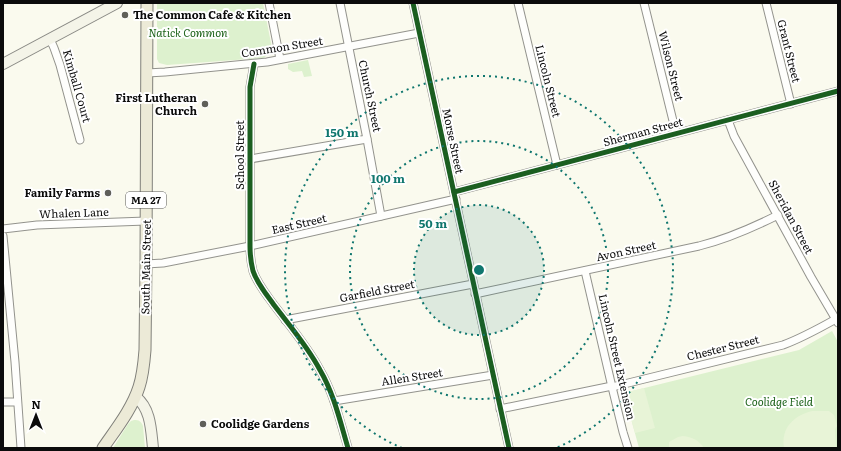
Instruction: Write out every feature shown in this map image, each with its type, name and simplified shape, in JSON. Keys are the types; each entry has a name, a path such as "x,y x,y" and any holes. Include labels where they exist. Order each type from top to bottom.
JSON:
{"main road":[{"name":"South Main Street","path":"103,448 124,418 136,397 140,386 145,350 147,3"}],"street":[{"path":"3,64 117,3"},
{"path":"269,3 280,59"},
{"name":"Church Street","path":"340,3 382,216"},
{"name":"Morse Street","path":"413,3 509,448"},
{"name":"Lincoln Street","path":"518,3 557,165"},
{"name":"Wilson Street","path":"644,3 676,134"},
{"name":"Grant Street","path":"766,3 791,104"},
{"name":"Common Street","path":"147,73 254,64 419,33"},
{"name":"Kimball Court","path":"50,39 59,61 80,140"},
{"name":"School Street","path":"254,64 250,87 251,263 256,278 314,359 326,381 334,401 348,448"},
{"name":"Sherman Street","path":"455,195 557,165 838,91"},
{"name":"Sheridan Street","path":"728,120 734,136 811,277 837,321"},
{"path":"250,159 367,139"},
{"name":"East Street","path":"146,264 250,246 382,216 455,195"},
{"name":"Avon Street","path":"475,294 684,250 715,242 742,232 778,215"},
{"name":"Whalen Lane","path":"3,229 48,225 146,221"},
{"path":"3,236 15,362 21,448"},
{"name":"Lincoln Street Extension","path":"585,271 628,448"},
{"name":"Garfield Street","path":"285,320 473,284"},
{"name":"Chester Street","path":"500,409 612,386 782,345 806,336 837,321"},
{"name":"Allen Street","path":"334,401 493,375"},
{"path":"136,397 140,400 149,420 153,448"},
{"path":"3,402 17,402"}],"green space":[{"name":"Natick Common","path":"157,3 263,3 272,48 269,54 263,58 167,65 159,63 157,59"},
{"path":"308,60 312,76 304,77 302,71 293,72 288,69 288,64"},
{"name":"Coolidge Field","path":"832,331 838,342 838,448 639,448 624,393 799,350"},
{"path":"644,388 655,428 635,433 624,393"},
{"path":"812,411 829,411 834,415 837,426 835,429 836,448 784,448 784,434 790,424 799,416"},
{"path":"134,420 140,421 143,426 145,448 113,448 128,424"},
{"path":"683,436 695,439 704,448 669,448 669,442"}],"cycle path":[{"path":"413,3 509,448"},
{"path":"254,64 250,87 250,249 253,271 262,288 304,345 325,379 333,398 348,448"},
{"path":"454,192 838,91"}],"place":[{"name":"The Common Cafe & Kitchen","path":"125,15"},
{"name":"First Lutheran Church","path":"205,104"},
{"name":"Family Farms","path":"108,193"},
{"name":"Coolidge Gardens","path":"203,424"}]}
